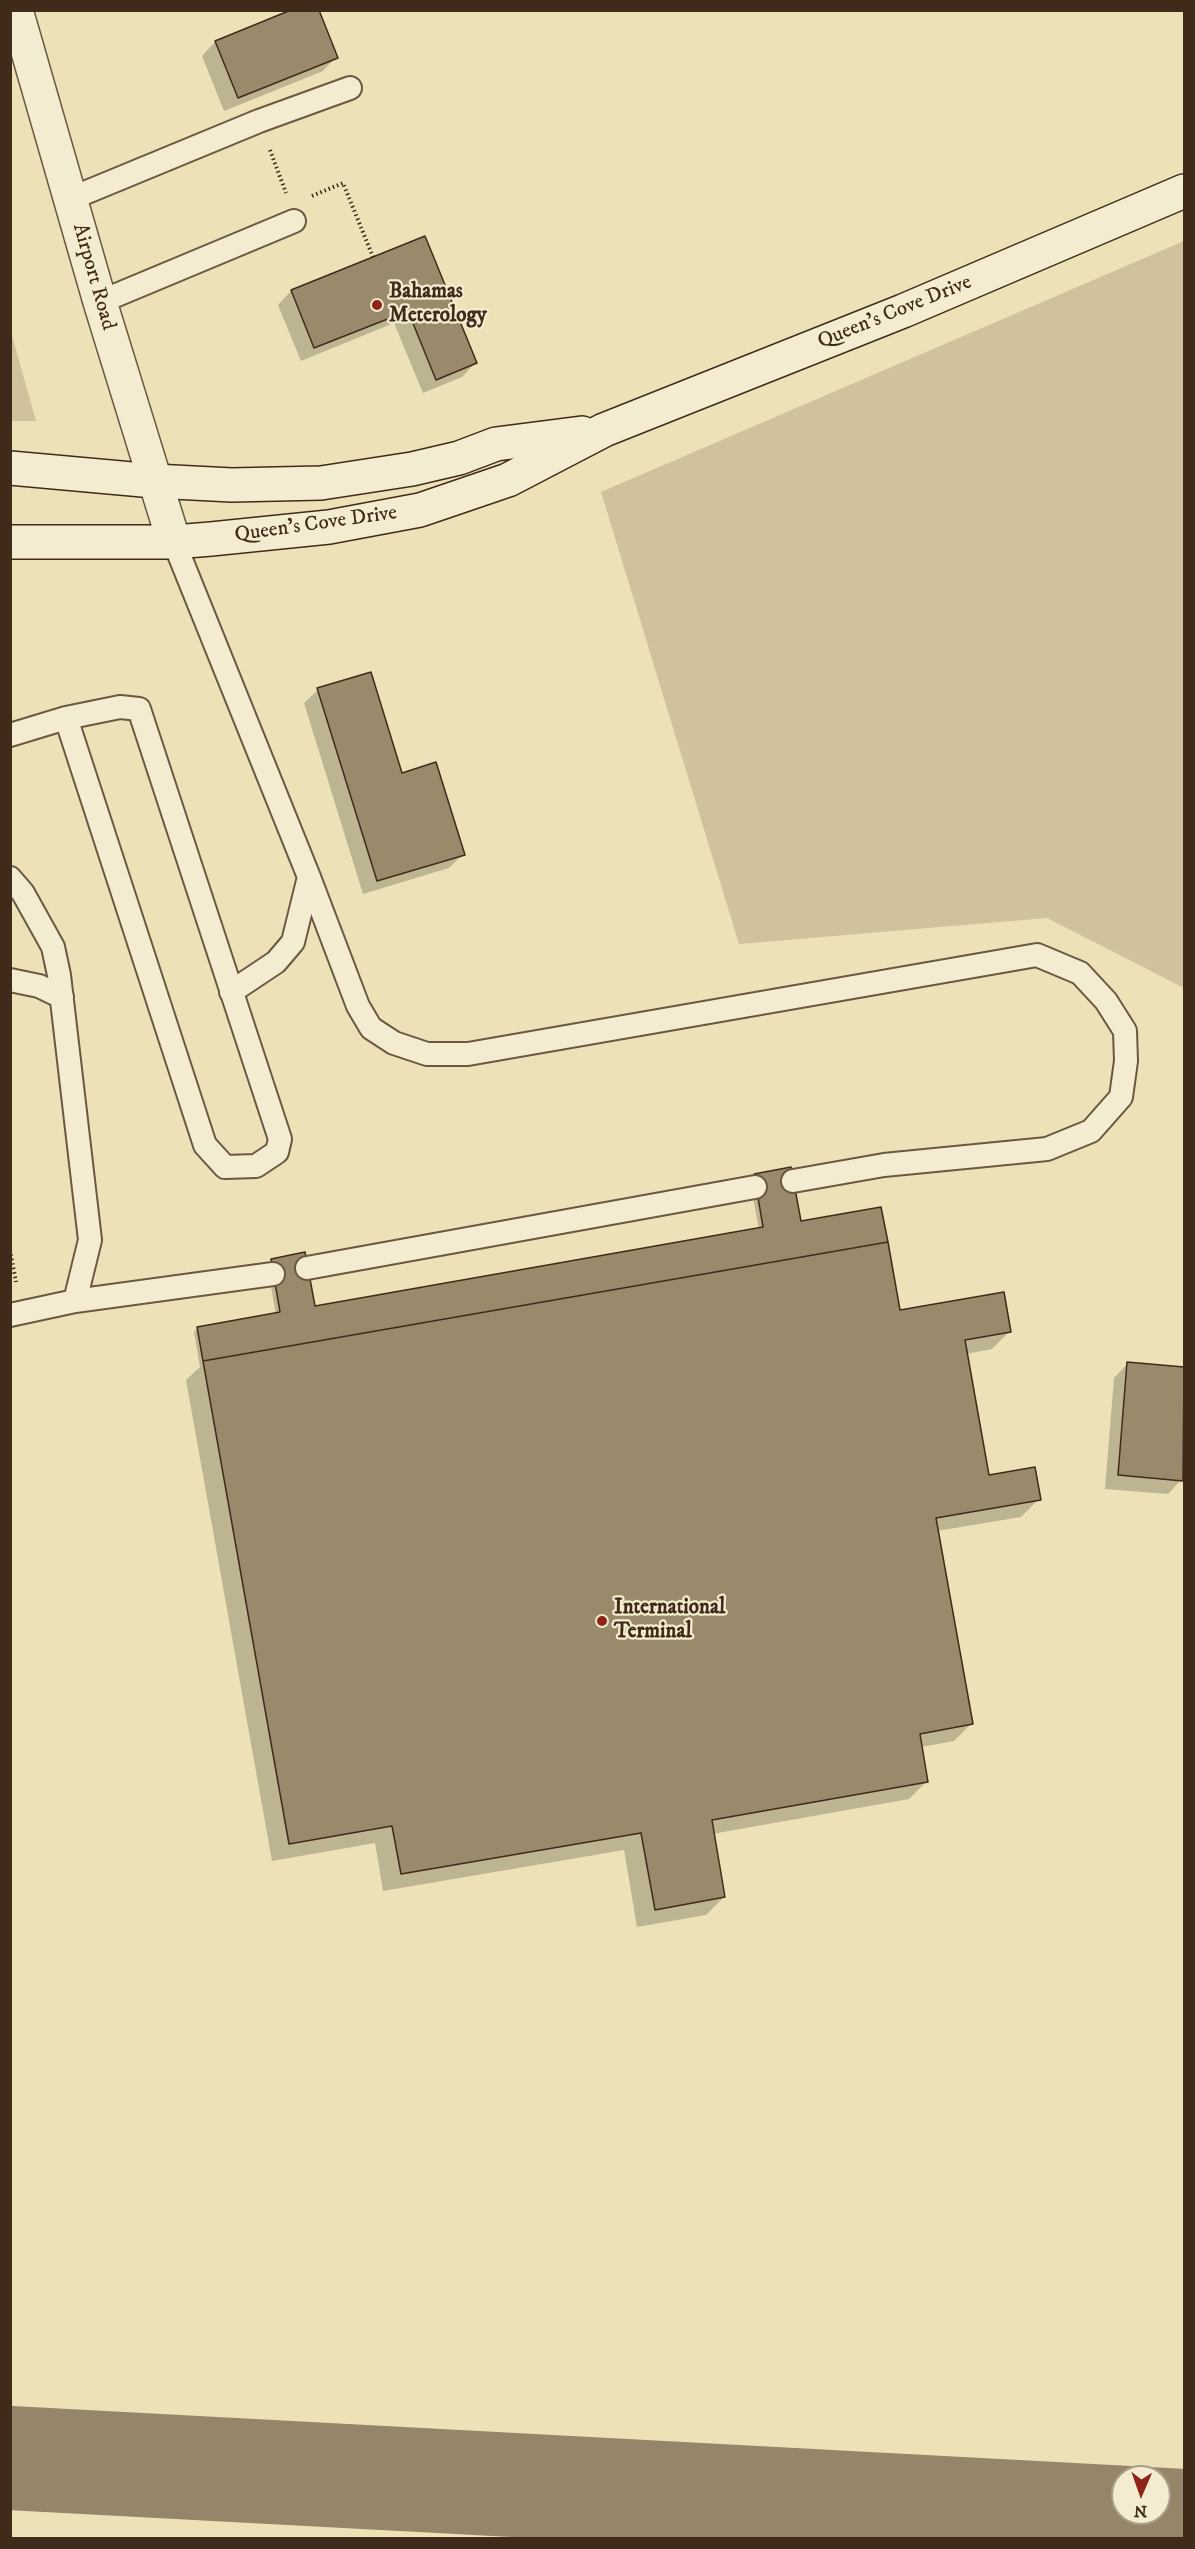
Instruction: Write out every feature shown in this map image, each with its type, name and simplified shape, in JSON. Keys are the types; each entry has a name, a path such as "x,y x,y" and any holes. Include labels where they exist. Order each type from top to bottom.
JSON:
{"street":[{"name":"Airport Road","path":"16,10 100,302 174,542"},
{"name":"Queen's Cove Drive","path":"10,542 174,542 329,527 420,510 508,480 604,429 903,311 1185,191"},
{"name":"Queen's Cove Drive","path":"10,468 154,481 232,485 321,483 412,469 459,458 496,444 604,429"}],"lane":[{"path":"70,199 259,121 350,88"},
{"path":"100,302 295,208"},
{"path":"174,542 309,877 358,1006 371,1028 394,1043 427,1054 468,1054 1037,955 1080,973 1106,1001 1125,1031 1126,1061 1121,1097 1091,1131 1047,1149 884,1165 793,1181"},
{"path":"10,735 66,718 120,707 139,709 280,1139 277,1152 256,1166 225,1167 205,1146 66,718"},
{"path":"231,992 276,962 293,942 309,877"},
{"path":"10,878 23,893 53,947 62,997 90,1240 75,1302"},
{"path":"10,980 39,986 62,997"},
{"path":"308,1268 755,1187"},
{"path":"10,1315 75,1302 273,1274"}],"path":[{"path":"259,121 295,208 343,183 373,257"}],"shaded area":[{"path":"1184,241 1184,988 1047,918 739,944 601,492"},
{"path":"11,332 36,421 11,421"}],"building":[{"path":"291,10 319,10 338,58 238,98 215,41"},
{"path":"425,236 477,363 436,380 408,311 314,348 291,290"},
{"path":"371,672 402,773 436,762 465,855 377,881 317,688"},
{"path":"791,1167 801,1221 881,1207 888,1242 203,1361 197,1327 280,1312 271,1259 305,1252 315,1306 763,1227 754,1174"},
{"name":"International Terminal","path":"888,1242 900,1310 1004,1292 1011,1332 965,1340 989,1475 1035,1467 1041,1500 936,1518 973,1724 920,1734 928,1782 712,1820 725,1897 655,1910 641,1833 401,1874 392,1826 289,1844 203,1361"},
{"path":"1127,1362 1184,1367 1183,1481 1118,1475"}],"taxiway":[{"path":"10,2458 1184,2521"}],"place":[{"name":"Bahamas Meterology","path":"377,305"},
{"name":"International Terminal","path":"602,1621"}]}
